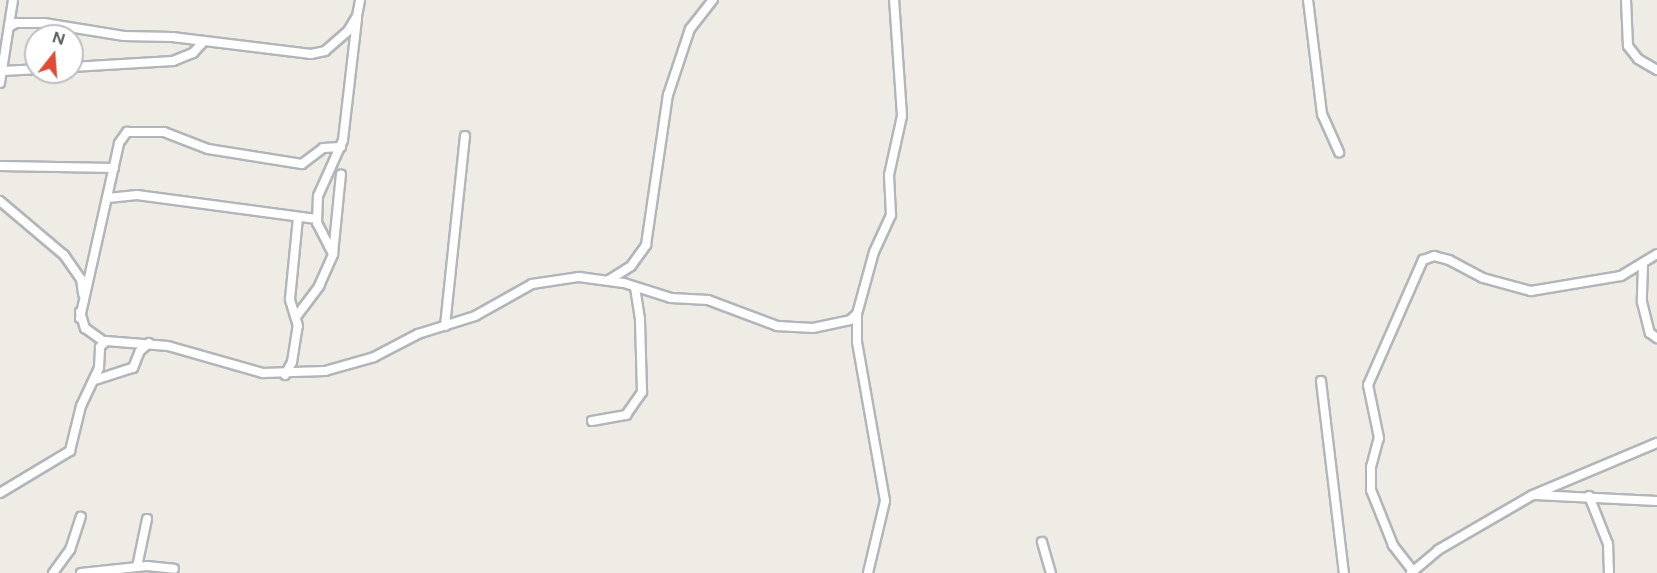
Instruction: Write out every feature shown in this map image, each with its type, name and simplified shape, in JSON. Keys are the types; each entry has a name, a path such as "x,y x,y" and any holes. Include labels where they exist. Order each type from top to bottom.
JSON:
{"street":[{"path":"0,83 13,0"},
{"path":"333,254 316,219 320,188 331,175 341,147 360,0"},
{"path":"609,280 631,266 646,245 668,95 690,29 712,0"},
{"path":"868,573 885,501 857,342 857,314 874,252 891,215 889,175 902,116 894,0"},
{"path":"1308,0 1322,114 1339,152"},
{"path":"1626,0 1628,46 1638,59 1657,70"},
{"path":"9,27 16,23 44,23 124,36 204,41 318,54 348,31 357,16"},
{"path":"84,66 173,61 193,53 204,41"},
{"path":"2,71 24,70"},
{"path":"80,318 123,135 134,130 184,137 208,150 302,164 323,148 341,147"},
{"path":"445,326 465,136"},
{"path":"0,166 114,168"},
{"path":"296,317 319,286 333,254 341,174"},
{"path":"108,198 137,195 316,219"},
{"path":"0,201 37,230 75,268 83,284 80,318 85,328 104,342 149,343 285,375 348,365 374,357 410,336 475,316 540,282 579,277 609,280 671,298 723,304 777,326 842,324 857,314"},
{"path":"285,375 296,344 296,317 290,299 298,217"},
{"path":"1657,254 1643,266 1621,276 1531,291 1483,278 1449,260 1434,256 1422,260 1368,385 1379,428 1371,467 1371,490 1393,544 1412,572 1438,550 1533,495 1657,443"},
{"path":"1643,266 1642,302 1650,333 1657,338"},
{"path":"592,421 626,415 642,392 640,319 635,287"},
{"path":"0,493 70,451 81,406 95,381 104,342"},
{"path":"95,381 134,368 140,351 149,343"},
{"path":"1321,381 1344,573"},
{"path":"1533,495 1589,496 1623,502 1657,501"},
{"path":"1589,496 1608,544 1609,573"},
{"path":"53,573 70,550 81,518"},
{"path":"137,567 147,519"},
{"path":"1042,542 1051,573"},
{"path":"81,573 137,567 174,569"}]}
